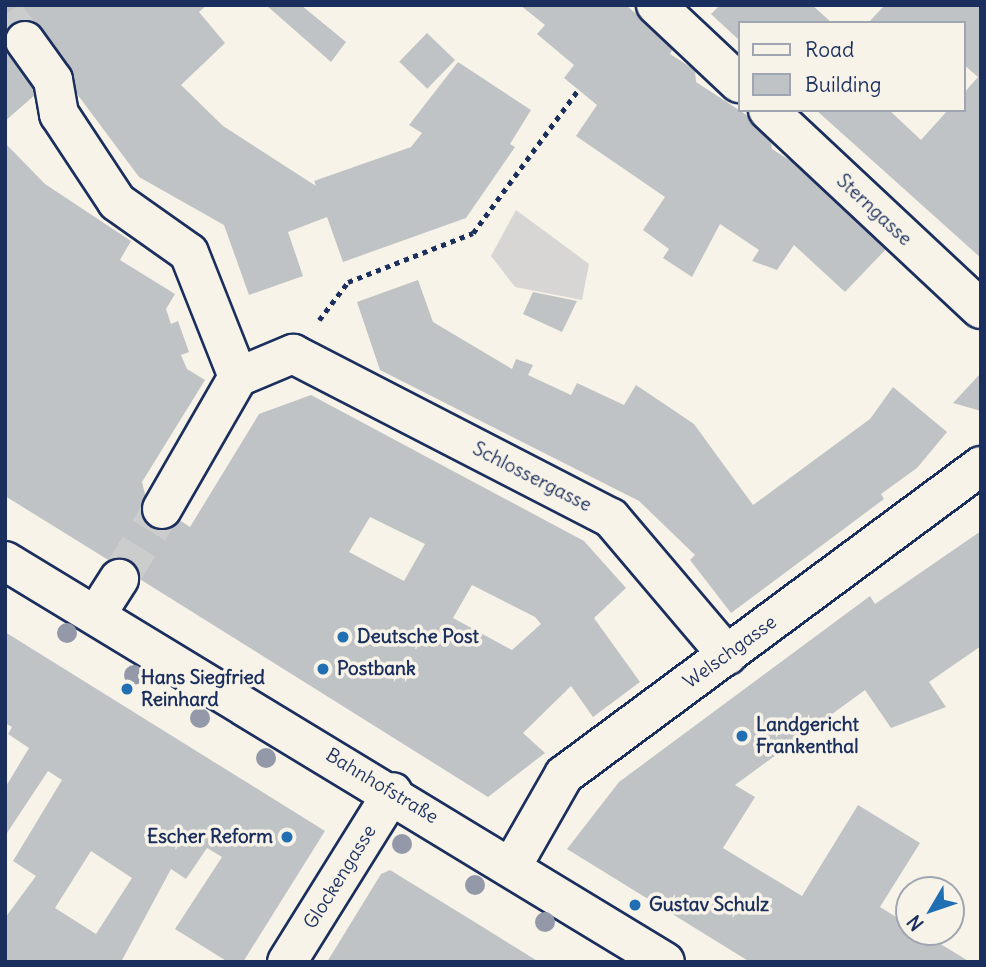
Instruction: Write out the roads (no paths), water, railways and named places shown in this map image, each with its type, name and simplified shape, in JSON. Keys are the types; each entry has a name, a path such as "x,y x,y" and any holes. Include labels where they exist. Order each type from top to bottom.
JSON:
{"street":[{"path":"656,5 738,82"},
{"path":"25,41 54,80 59,114 117,202 189,253 238,377 162,509"},
{"name":"Sterngasse","path":"770,112 981,309"},
{"name":"Schlossergasse","path":"238,377 293,354 611,518 727,654"},
{"name":"Welschgasse","path":"512,866 564,775 968,476"},
{"name":"Bahnhofstraße","path":"5,561 393,792 665,962"},
{"path":"96,615 119,579"},
{"name":"Glockengasse","path":"287,962 393,792"}],"tunnel":[{"path":"5,15 25,41"},
{"path":"119,579 162,509"}],"place":[{"name":"Deutsche Post","path":"343,637"},
{"name":"Postbank","path":"323,669"},
{"name":"Hans Siegfried Reinhard","path":"127,689"},
{"name":"Landgericht Frankenthal","path":"742,736"},
{"name":"Escher Reform","path":"287,837"},
{"name":"Gustav Schulz","path":"635,905"}]}
